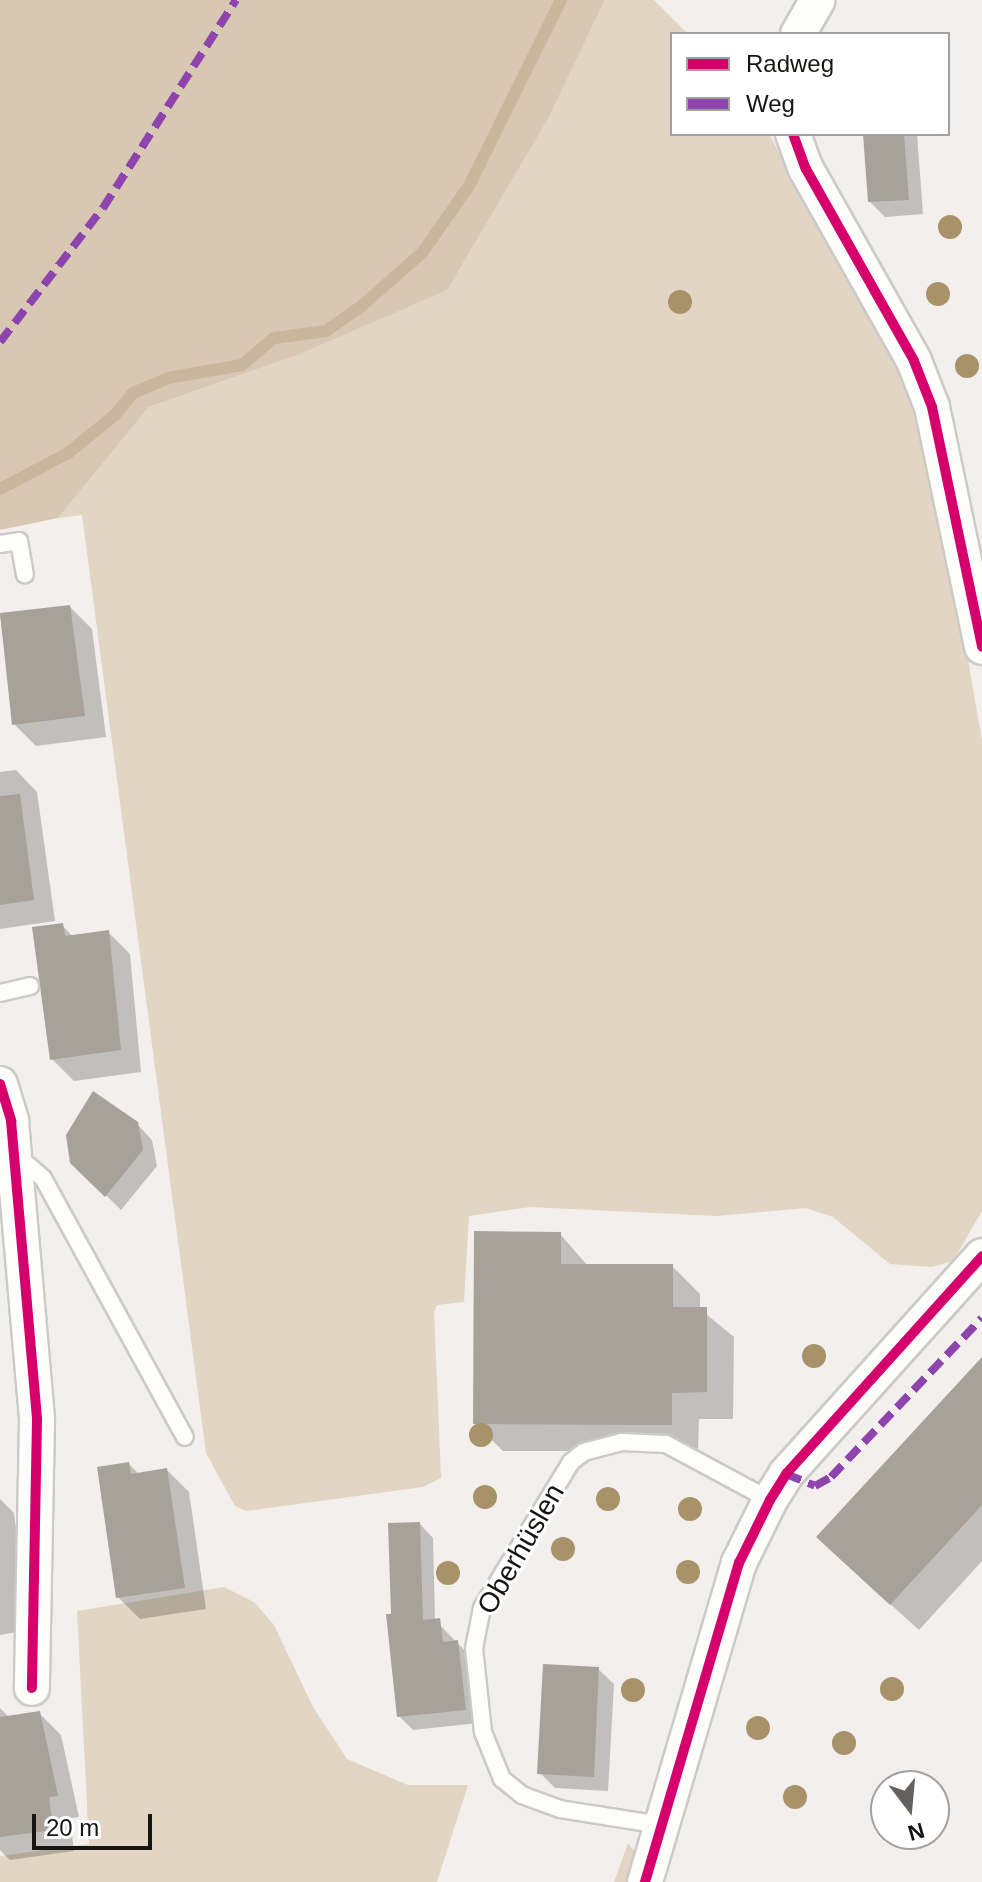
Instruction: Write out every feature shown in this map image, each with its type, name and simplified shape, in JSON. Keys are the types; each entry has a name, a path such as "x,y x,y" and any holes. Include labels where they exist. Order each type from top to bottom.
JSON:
{"street":[{"path":"799,32 818,0"},
{"path":"794,136 806,169 914,361 932,407 982,647"},
{"path":"0,1084 14,1165 37,1420 32,1688"},
{"path":"645,1882 739,1563 770,1500 786,1474 976,1269 982,1256"}],"lane":[{"path":"0,544 19,541 25,574"},
{"path":"0,993 30,986"},
{"path":"14,1165 29,1166 43,1178 185,1437"},
{"name":"Oberhüslen","path":"661,1825 560,1809 522,1795 502,1779 483,1732 474,1648 482,1608 571,1462 584,1452 621,1442 666,1444 770,1500"}],"shaded area":[{"path":"0,0 605,0 550,115 447,290 295,356 149,407 58,518 0,530"},
{"path":"605,0 654,0 686,32 670,32 670,136 770,136 894,361 913,406 958,601 982,741 982,1211 953,1261 932,1267 890,1264 833,1217 806,1208 717,1216 530,1207 469,1216 464,1302 437,1305 434,1312 441,1478 423,1487 246,1511 235,1506 206,1453 82,515 58,518 149,407 295,356 550,115"},
{"path":"224,1587 254,1602 274,1625 313,1707 347,1759 408,1785 468,1785 437,1882 0,1882 0,1856 89,1844 77,1611"},
{"path":"628,1843 636,1853 632,1882 614,1882"}],"building":[{"path":"863,136 904,136 909,200 868,202"},
{"path":"70,605 85,716 12,725 0,613"},
{"path":"20,794 34,900 0,905 0,796"},
{"path":"63,923 65,936 109,930 121,1050 50,1060 32,927"},
{"path":"93,1091 138,1122 143,1150 105,1197 70,1163 66,1135"},
{"path":"474,1231 561,1232 561,1264 673,1264 673,1307 707,1307 707,1392 672,1393 672,1425 473,1424"},
{"path":"982,1357 982,1505 890,1605 816,1537"},
{"path":"129,1462 131,1474 167,1468 185,1588 116,1598 97,1467"},
{"path":"420,1522 423,1620 440,1618 443,1642 458,1640 466,1710 397,1717 386,1614 391,1614 388,1523"},
{"path":"543,1664 599,1667 594,1777 537,1774"},
{"path":"40,1711 58,1796 49,1797 53,1830 0,1837 0,1717"}],"waterway":[{"path":"0,489 68,453 115,415 133,393 168,378 242,365 274,338 326,331 358,309 422,253 469,186 561,0"}],"marked path":[{"path":"0,342 103,208 236,0"},
{"path":"786,1474 815,1486 831,1477 982,1318"}],"cycle path":[{"path":"794,136 806,169 914,361 932,407 982,647"},
{"path":"0,1084 11,1121 37,1420 32,1688"},
{"path":"645,1882 739,1563 770,1500 786,1474 982,1256"}]}
